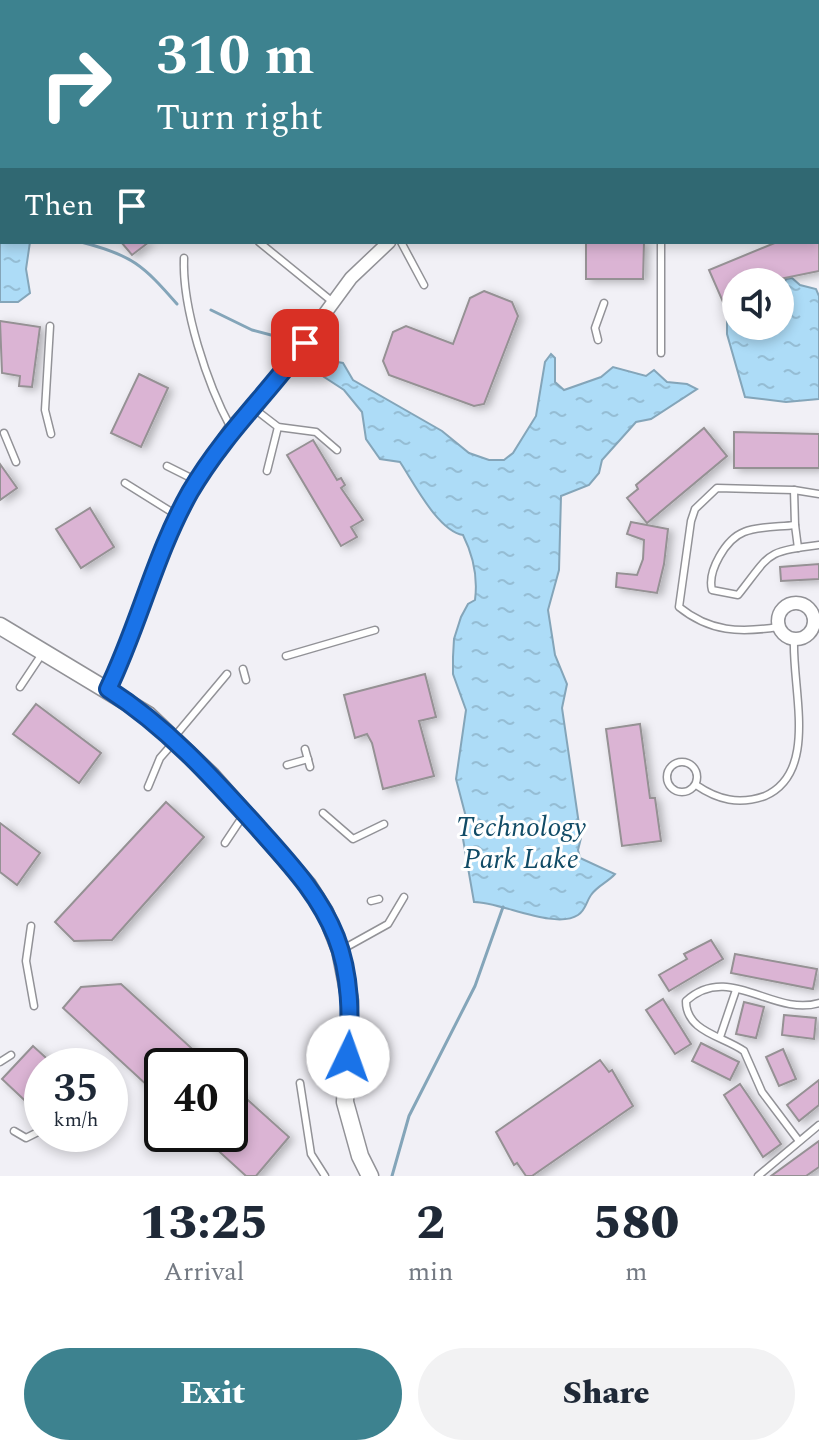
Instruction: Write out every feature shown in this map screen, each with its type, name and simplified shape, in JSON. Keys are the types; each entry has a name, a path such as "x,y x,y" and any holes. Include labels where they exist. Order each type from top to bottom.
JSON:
{"street":[{"path":"108,689 178,516 197,481 231,428 252,407 351,278 387,244"},
{"path":"789,604 807,606 816,612 813,629 802,639 794,640 778,627 781,609 789,604"},
{"path":"0,626 148,715 245,813 308,885 340,950 350,1001 345,1102 350,1128 368,1175"}],"lane":[{"path":"261,244 334,303"},
{"path":"402,244 424,285"},
{"path":"661,244 661,353"},
{"path":"184,258 183,282 215,399 231,428"},
{"path":"598,340 595,328 604,303"},
{"path":"50,326 45,410 51,434"},
{"path":"252,407 278,427 316,432 337,450"},
{"path":"267,471 278,427"},
{"path":"4,433 16,462"},
{"path":"167,466 197,481"},
{"path":"125,483 178,516"},
{"path":"778,627 726,631 699,623 679,607 677,601 695,509 717,488 794,490 819,494"},
{"path":"794,490 798,548"},
{"path":"795,525 744,532 721,553 710,583 712,590 738,595 770,554 819,545"},
{"path":"286,656 375,630"},
{"path":"696,785 695,767 684,762 673,763 665,773 668,786 677,792 696,785 724,800 752,800 771,793 791,775 803,756 805,735 795,681 794,640"},
{"path":"20,687 42,654"},
{"path":"243,669 246,680"},
{"path":"148,787 160,758 227,674"},
{"path":"287,765 309,763 305,749"},
{"path":"225,843 245,813"},
{"path":"323,813 353,839 384,824"},
{"path":"340,950 388,924 404,897"},
{"path":"371,901 379,899"},
{"path":"31,926 26,961 34,1006"},
{"path":"799,1141 762,1092 744,1051 699,1028 686,1009 686,1001 709,985 796,1004 819,1003"},
{"path":"720,1037 736,990"},
{"path":"0,1062 11,1055"},
{"path":"300,1083 311,1154 325,1176"},
{"path":"758,1176 819,1125"},
{"path":"14,1131 24,1137"}],"water":[{"path":"0,244 30,244 26,269 30,293 18,302 0,302"},
{"path":"794,280 800,285 816,289 819,296 819,399 786,402 745,397 729,340 794,340"},
{"name":"Technology Park Lake","path":"551,354 555,358 555,382 564,390 601,377 613,367 646,376 654,370 667,382 687,384 697,389 651,419 636,422 602,460 599,473 589,485 561,496 559,570 548,610 555,655 567,684 562,708 581,838 578,850 580,858 615,874 593,892 581,913 568,919 542,917 474,902 463,839 467,821 456,779 466,710 453,674 454,639 468,604 475,600 472,558 463,535 454,532 436,516 400,462 380,459 366,439 362,412 344,390 315,371 316,366 332,361 343,363 353,380 442,431 469,453 489,460 504,460 513,453 536,416 545,362"}],"building":[{"path":"123,244 146,244 132,255"},
{"path":"586,244 644,244 643,279 586,279"},
{"path":"772,244 819,244 819,271 794,276 794,268 722,268 722,300 709,270"},
{"path":"484,291 512,302 518,316 484,404 474,406 389,375 383,361 393,332 406,326 453,344 470,298"},
{"path":"0,321 40,327 32,387 19,386 20,376 2,373"},
{"path":"139,374 168,388 141,447 111,433"},
{"path":"704,428 727,456 647,523 627,498 638,489 636,485"},
{"path":"734,432 819,434 819,468 734,468"},
{"path":"313,440 337,480 341,478 345,485 341,488 363,520 351,527 357,537 341,546 287,455"},
{"path":"0,464 17,488 0,500"},
{"path":"90,508 114,547 81,568 56,529"},
{"path":"631,522 668,529 657,593 616,587 617,573 637,575 643,559 644,540 627,534"},
{"path":"819,564 819,579 781,581 780,567"},
{"path":"425,674 436,717 419,721 434,776 383,789 372,743 367,734 355,738 344,695"},
{"path":"36,704 101,753 79,783 13,734"},
{"path":"640,724 650,798 655,798 661,841 622,846 606,729"},
{"path":"166,802 204,837 112,940 74,941 55,922"},
{"path":"0,823 40,853 17,885 0,872"},
{"path":"711,940 723,959 669,991 659,975 687,959 684,954"},
{"path":"735,954 817,969 813,989 731,973"},
{"path":"121,984 191,1048 144,1048 144,1082 128,1068 128,1048 107,1048 63,1008 81,987"},
{"path":"663,999 691,1044 675,1054 646,1010"},
{"path":"744,1002 764,1007 756,1038 736,1034"},
{"path":"784,1015 816,1018 814,1039 782,1035"},
{"path":"701,1043 739,1062 730,1080 692,1061"},
{"path":"783,1049 796,1079 779,1086 766,1057"},
{"path":"24,1056 24,1100 2,1079"},
{"path":"600,1060 609,1072 612,1070 633,1106 532,1176 526,1176 517,1163 514,1165 496,1132"},
{"path":"819,1080 819,1105 799,1121 787,1105"},
{"path":"740,1084 781,1144 763,1157 724,1095"},
{"path":"248,1100 289,1137 256,1176 246,1176 220,1152 248,1152"},
{"path":"819,1141 819,1167 806,1176 771,1176"}],"waterway":[{"path":"87,244 135,263 177,304"},
{"path":"211,310 252,330 286,339"},
{"path":"320,354 327,362"},
{"path":"392,1176 409,1116 475,986 503,907"}],"route":[{"path":"305,343 274,383 231,428 189,495 108,689 148,715 212,776 308,885 325,912 340,950 350,1001 348,1057"}]}
